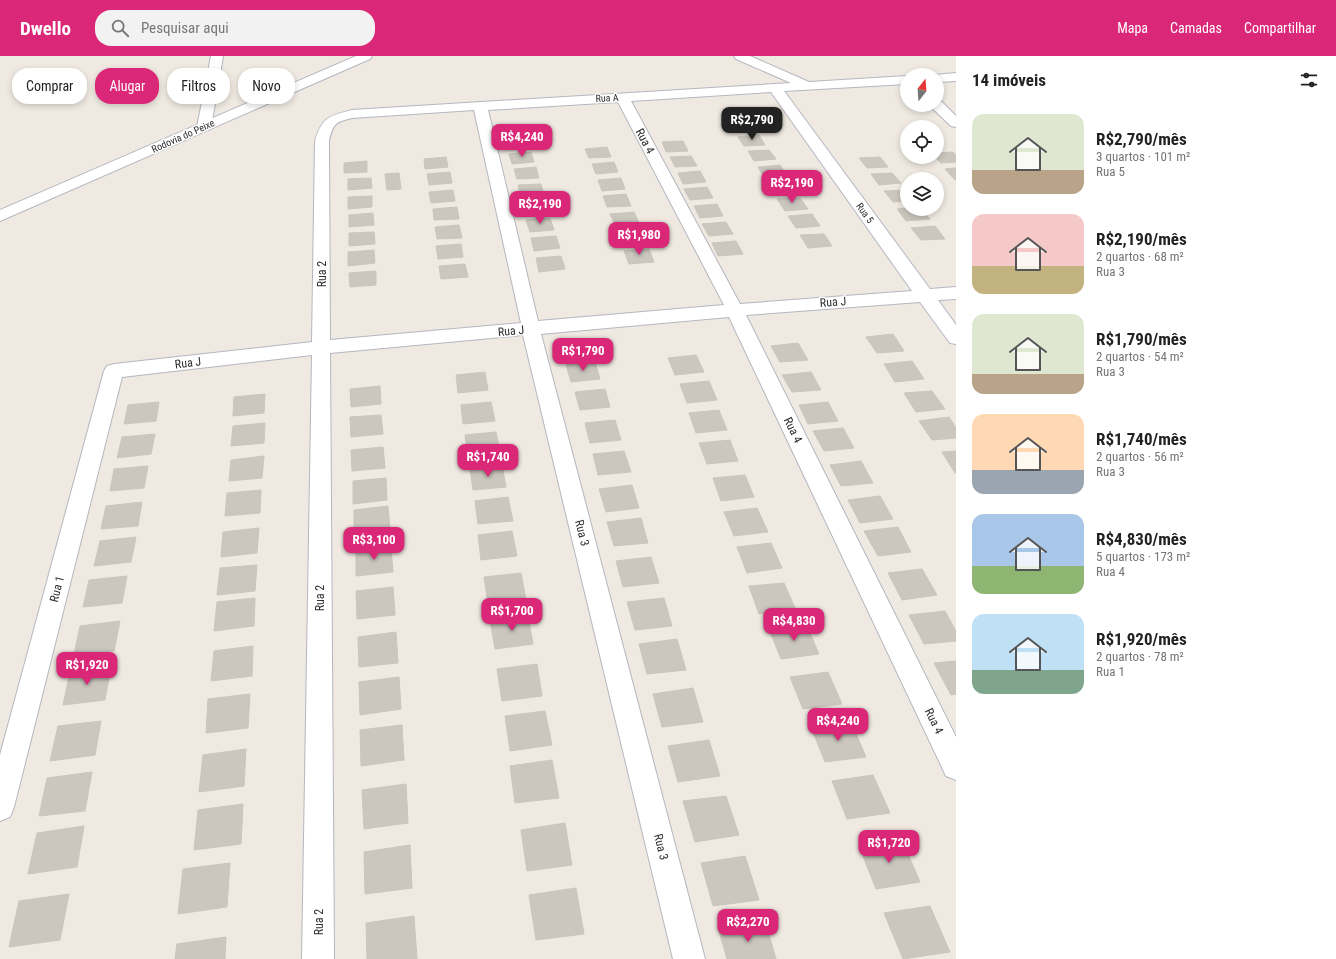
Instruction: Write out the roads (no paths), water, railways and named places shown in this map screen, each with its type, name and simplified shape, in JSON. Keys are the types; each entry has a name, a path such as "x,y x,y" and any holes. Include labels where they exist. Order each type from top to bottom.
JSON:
{"street":[{"path":"204,127 217,56"},
{"name":"Rodovia do Peixe","path":"0,216 366,56"},
{"path":"740,56 806,86"},
{"path":"737,76 745,89"},
{"path":"944,78 956,77"},
{"name":"Rua A","path":"322,141 326,125 332,119 346,116 480,106 900,80"},
{"name":"Rua 5","path":"775,88 956,338"},
{"name":"Rua 4","path":"622,97 735,310 956,766"},
{"name":"Rua 3","path":"480,106 531,329 688,959"},
{"path":"944,112 956,123"},
{"name":"Rua 2","path":"318,959 322,141"},
{"name":"Rua J","path":"114,371 322,347 735,310 956,293"},
{"name":"Rua 1","path":"0,807 114,371"}]}
